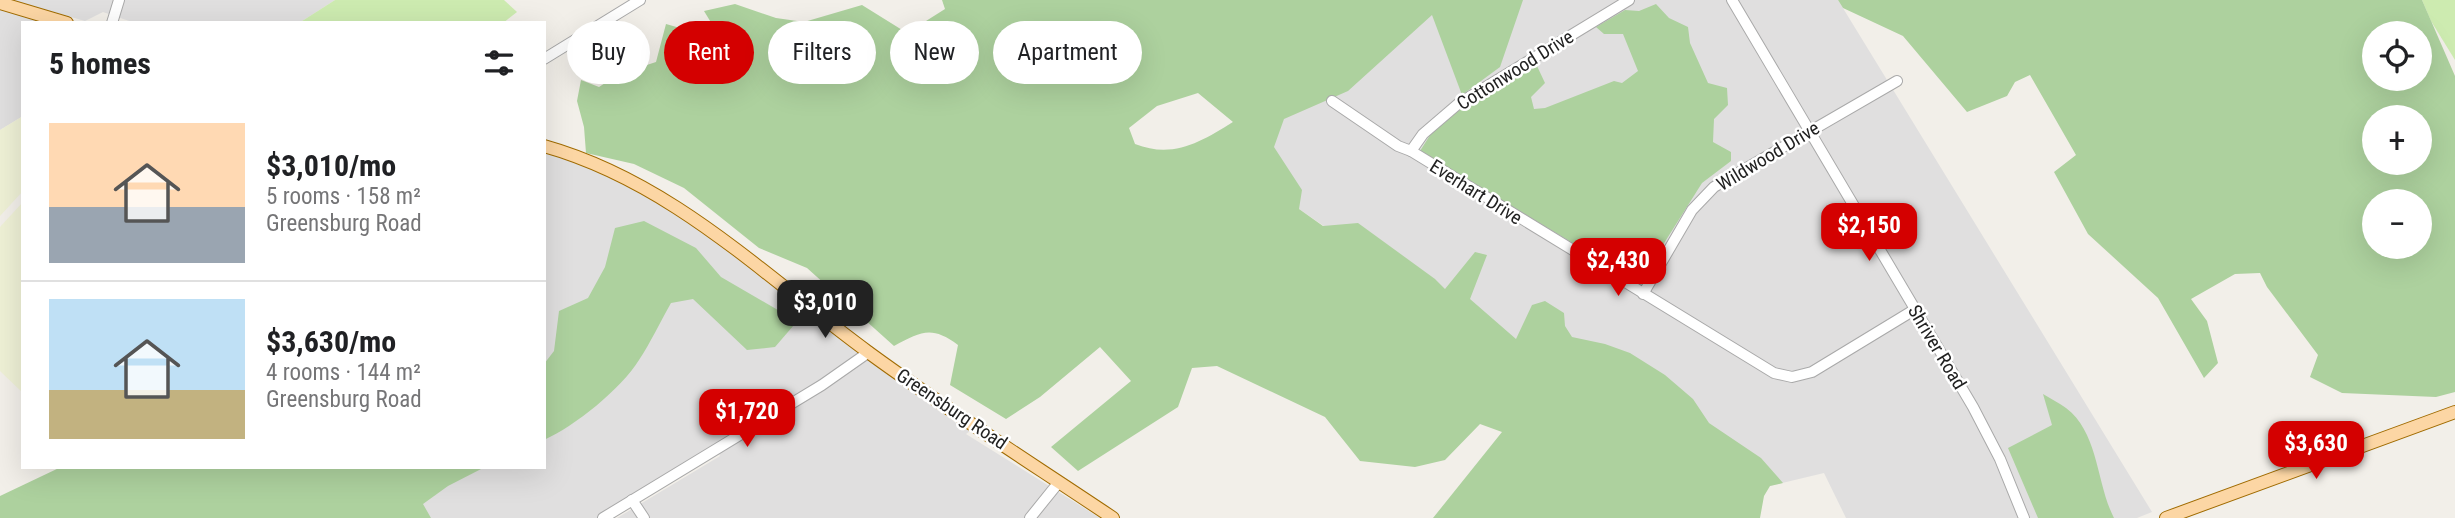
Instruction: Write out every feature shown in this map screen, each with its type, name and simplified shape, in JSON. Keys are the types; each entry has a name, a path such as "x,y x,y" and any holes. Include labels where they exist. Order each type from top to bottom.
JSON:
{"main road":[{"path":"0,3 60,21"},
{"name":"Greensburg Road","path":"546,147 614,171 666,200 869,352 1113,518"},
{"path":"2166,518 2455,412"}],"street":[{"path":"113,21 119,0"},
{"path":"546,58 640,0"},
{"name":"Cottonwood Drive","path":"1410,151 1423,134 1458,104 1629,0"},
{"name":"Shriver Road","path":"1732,0 1983,424 2024,518"},
{"name":"Wildwood Drive","path":"1643,294 1692,210 1722,181 1897,81"},
{"name":"Everhart Drive","path":"1332,101 1398,146 1768,370 1792,377 1812,372 1914,310"},
{"path":"603,518 822,385 869,352"},
{"path":"1030,518 1059,482"},
{"path":"632,500 644,518"}],"shaded area":[{"path":"12,0 335,0 302,21 129,21 103,12 85,21"},
{"path":"1428,0 1838,0 2152,512 2137,518 1846,518 1824,473 1770,486 1577,399 1201,142"},
{"path":"0,3 60,21 21,21 21,117 0,130"},
{"path":"546,147 641,185 977,426 966,434 1100,518 617,518 720,456 717,449 603,518 24,518 98,469 546,469"}],"green space":[{"path":"335,0 504,0 517,12 506,21 302,21"},
{"path":"942,0 1523,0 1500,67 1462,95 1432,15 1348,91 1284,119 1274,147 1302,190 1299,209 1323,226 1358,223 1445,289 1475,252 1487,255 1470,299 1516,339 1532,305 1545,301 1564,313 1565,326 1572,337 1630,353 1665,375 1693,399 1709,423 1761,458 1783,483 1770,486 1764,496 1760,518 1433,518 1502,432 1480,424 1445,460 1415,467 1360,461 1325,417 1217,366 1192,368 1178,407 1078,471 1051,447 1131,381 1100,347 1040,397 1006,419 950,385 958,345 949,339 926,333 894,346 807,268 759,248 684,188 634,164 586,153 584,127 577,101 580,84 599,87 604,84 650,84 650,64 656,62 664,32 664,84 754,84 754,21 710,21 704,11 735,4 776,18 797,21 768,21 768,84 876,84 876,21 807,21 862,5 890,22 890,84 979,84 979,21 926,21 945,9","holes":["1198,93 1233,122 1186,146 1162,150 1135,144 1129,128 1157,106"]},
{"path":"1838,0 2422,0 2431,21 2362,21 2362,91 2432,91 2432,23 2455,76 2455,392 2436,397 2342,393 2310,377 2318,355 2267,287 2260,273 2235,274 2191,299 2207,321 2218,363 2204,378 2158,298 2088,234 2054,172 2076,155 2030,75 2015,82 2007,96 1967,112 1903,36 1843,8"},
{"path":"2422,0 2455,0 2455,60 2432,21"},
{"path":"1656,4 1669,18 1688,27 1690,43 1708,83 1727,88 1728,105 1714,119 1713,142 1731,152 1731,161 1702,183 1639,283 1420,151 1432,132 1458,111 1537,66 1545,83 1531,97 1534,109 1545,108 1614,81 1622,83 1638,71 1623,34 1604,34 1596,27 1625,10 1639,11"},
{"path":"21,117 21,193 0,216 0,130"},
{"path":"21,204 21,391 0,371 0,227"},
{"path":"644,221 696,248 721,277 783,313 794,325 775,347 747,350 693,299 671,303 643,353 621,383 583,416 546,439 546,361 554,351 559,311 588,298 605,267 615,228"},
{"path":"2043,394 2066,408 2077,418 2085,431 2114,518 2038,518 2008,448 2052,425"},
{"path":"57,469 481,469 448,486 423,504 431,518 0,518 0,496"}]}
